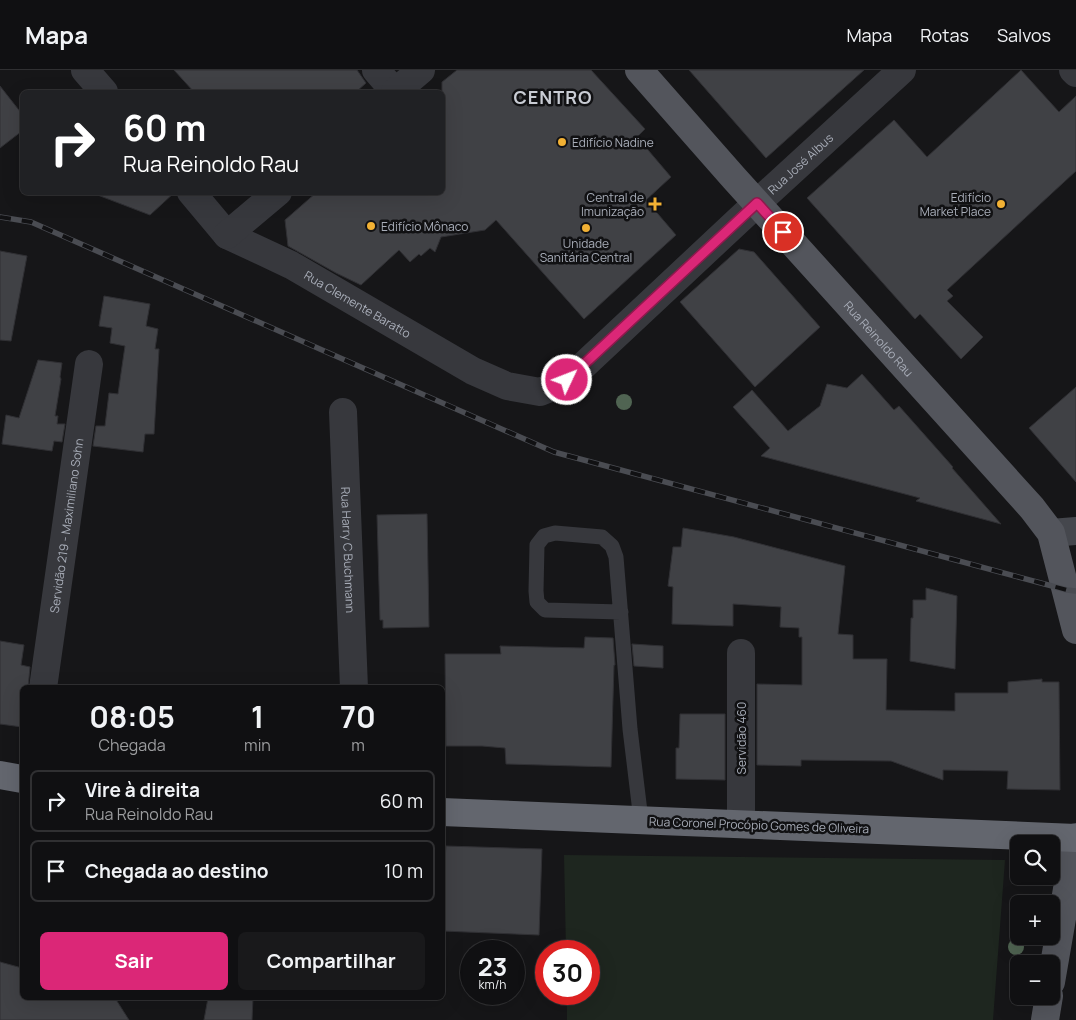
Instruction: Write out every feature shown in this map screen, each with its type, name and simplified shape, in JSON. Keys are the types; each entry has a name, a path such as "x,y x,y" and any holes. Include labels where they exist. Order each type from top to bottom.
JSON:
{"highway":[{"path":"0,775 20,778"},
{"name":"Rua Coronel Procópio Gomes de Oliveira","path":"445,812 1076,838"}],"main road":[{"name":"Rua Reinoldo Rau","path":"639,70 1032,508 1064,532 1076,630"},
{"path":"1056,955 1076,838"},
{"path":"1045,1020 1048,1005"}],"street":[{"path":"85,70 102,90"},
{"path":"376,70 393,90"},
{"path":"397,90 422,70"},
{"name":"Rua José Albus","path":"540,392 567,380 902,70"},
{"path":"1073,70 1076,73"},
{"name":"Rua Clemente Baratto","path":"194,195 227,235 290,265 473,371 507,386 540,392"},
{"path":"227,235 274,195"},
{"name":"Servidão 219 - Maximiliano Sohn","path":"43,685 89,364"},
{"name":"Rua Harry C Buchmann","path":"343,412 354,685"},
{"name":"Servidão 460","path":"740,653 741,824"}],"lane":[{"path":"621,612 545,610 537,602 536,591 537,545 544,536 555,533 602,537 612,546 616,557 621,612 630,728 641,820"}],"shaded area":[{"path":"564,855 1005,860 993,1020 567,1020 567,1005 600,1005 600,940 566,940"}],"building":[{"path":"174,70 357,70 366,83 358,90 192,90"},
{"path":"457,70 591,70 645,129 637,137 671,177 646,200 676,235 584,319 496,220 485,230 441,237 435,252 430,248 410,262 399,250 361,285 288,246 285,220 314,195 445,195 445,90 442,90 442,82"},
{"path":"689,70 864,70 766,158"},
{"path":"1021,70 1059,112 1076,96 1076,171 947,290 953,296 947,301 983,337 961,359 920,314 915,319 807,198 894,120 927,157"},
{"path":"0,86 20,111 20,133 0,148"},
{"path":"98,195 172,195 150,215"},
{"path":"739,249 754,252 820,327 755,387 680,302"},
{"path":"0,251 27,256 11,341 0,340"},
{"path":"104,296 150,304 146,326 158,329 155,349 159,349 154,434 145,434 143,452 93,446 96,426 105,426 109,393 118,394 125,346 110,343 112,328 99,326"},
{"path":"38,360 62,363 55,416 58,416 57,424 65,424 62,442 54,441 52,451 2,444 6,415 19,418"},
{"path":"862,374 894,410 899,406 1001,524 916,501 920,498 761,456 770,448 733,407 752,390 788,431 820,406 827,384 847,388"},
{"path":"1076,387 1076,482 1029,428"},
{"path":"427,514 429,627 383,628 383,620 380,620 377,515"},
{"path":"683,528 734,537 845,566 838,634 853,635 853,659 887,659 886,710 955,711 955,693 1008,693 1008,682 1042,679 1042,682 1059,682 1060,790 1007,789 1008,771 943,770 943,780 891,761 801,760 801,766 757,765 757,684 802,685 802,637 799,637 799,628 780,627 781,607 733,604 733,626 672,624 673,587 668,586 673,547 681,547"},
{"path":"926,588 957,596 955,669 910,661 913,600 926,600"},
{"path":"585,637 613,638 615,665 611,767 506,764 505,748 446,746 445,654 501,654 500,646 584,648"},
{"path":"0,641 24,645 21,665 30,667 28,685 20,685 20,727 0,724"},
{"path":"632,644 663,646 663,668 634,666"},
{"path":"680,714 725,714 725,780 676,779 676,748 679,748"},
{"path":"446,846 542,849 539,935 445,931"},
{"path":"0,962 20,967 20,1000 116,1000 129,1020 0,1020"},
{"path":"208,1000 253,1000 252,1020 204,1020"}],"railway":[{"path":"0,217 31,222 554,452 1076,591"}],"place":[{"name":"Edifício Nadine","path":"562,142"},
{"name":"Central de Imunização","path":"655,204"},
{"name":"Edifício Market Place","path":"1001,204"},
{"name":"Edifício Mônaco","path":"371,226"},
{"name":"Unidade Sanitária Central","path":"586,228"}],"district":[{"name":"CENTRO","path":"553,97"}],"route":[{"path":"567,380 757,203 783,232"}]}
